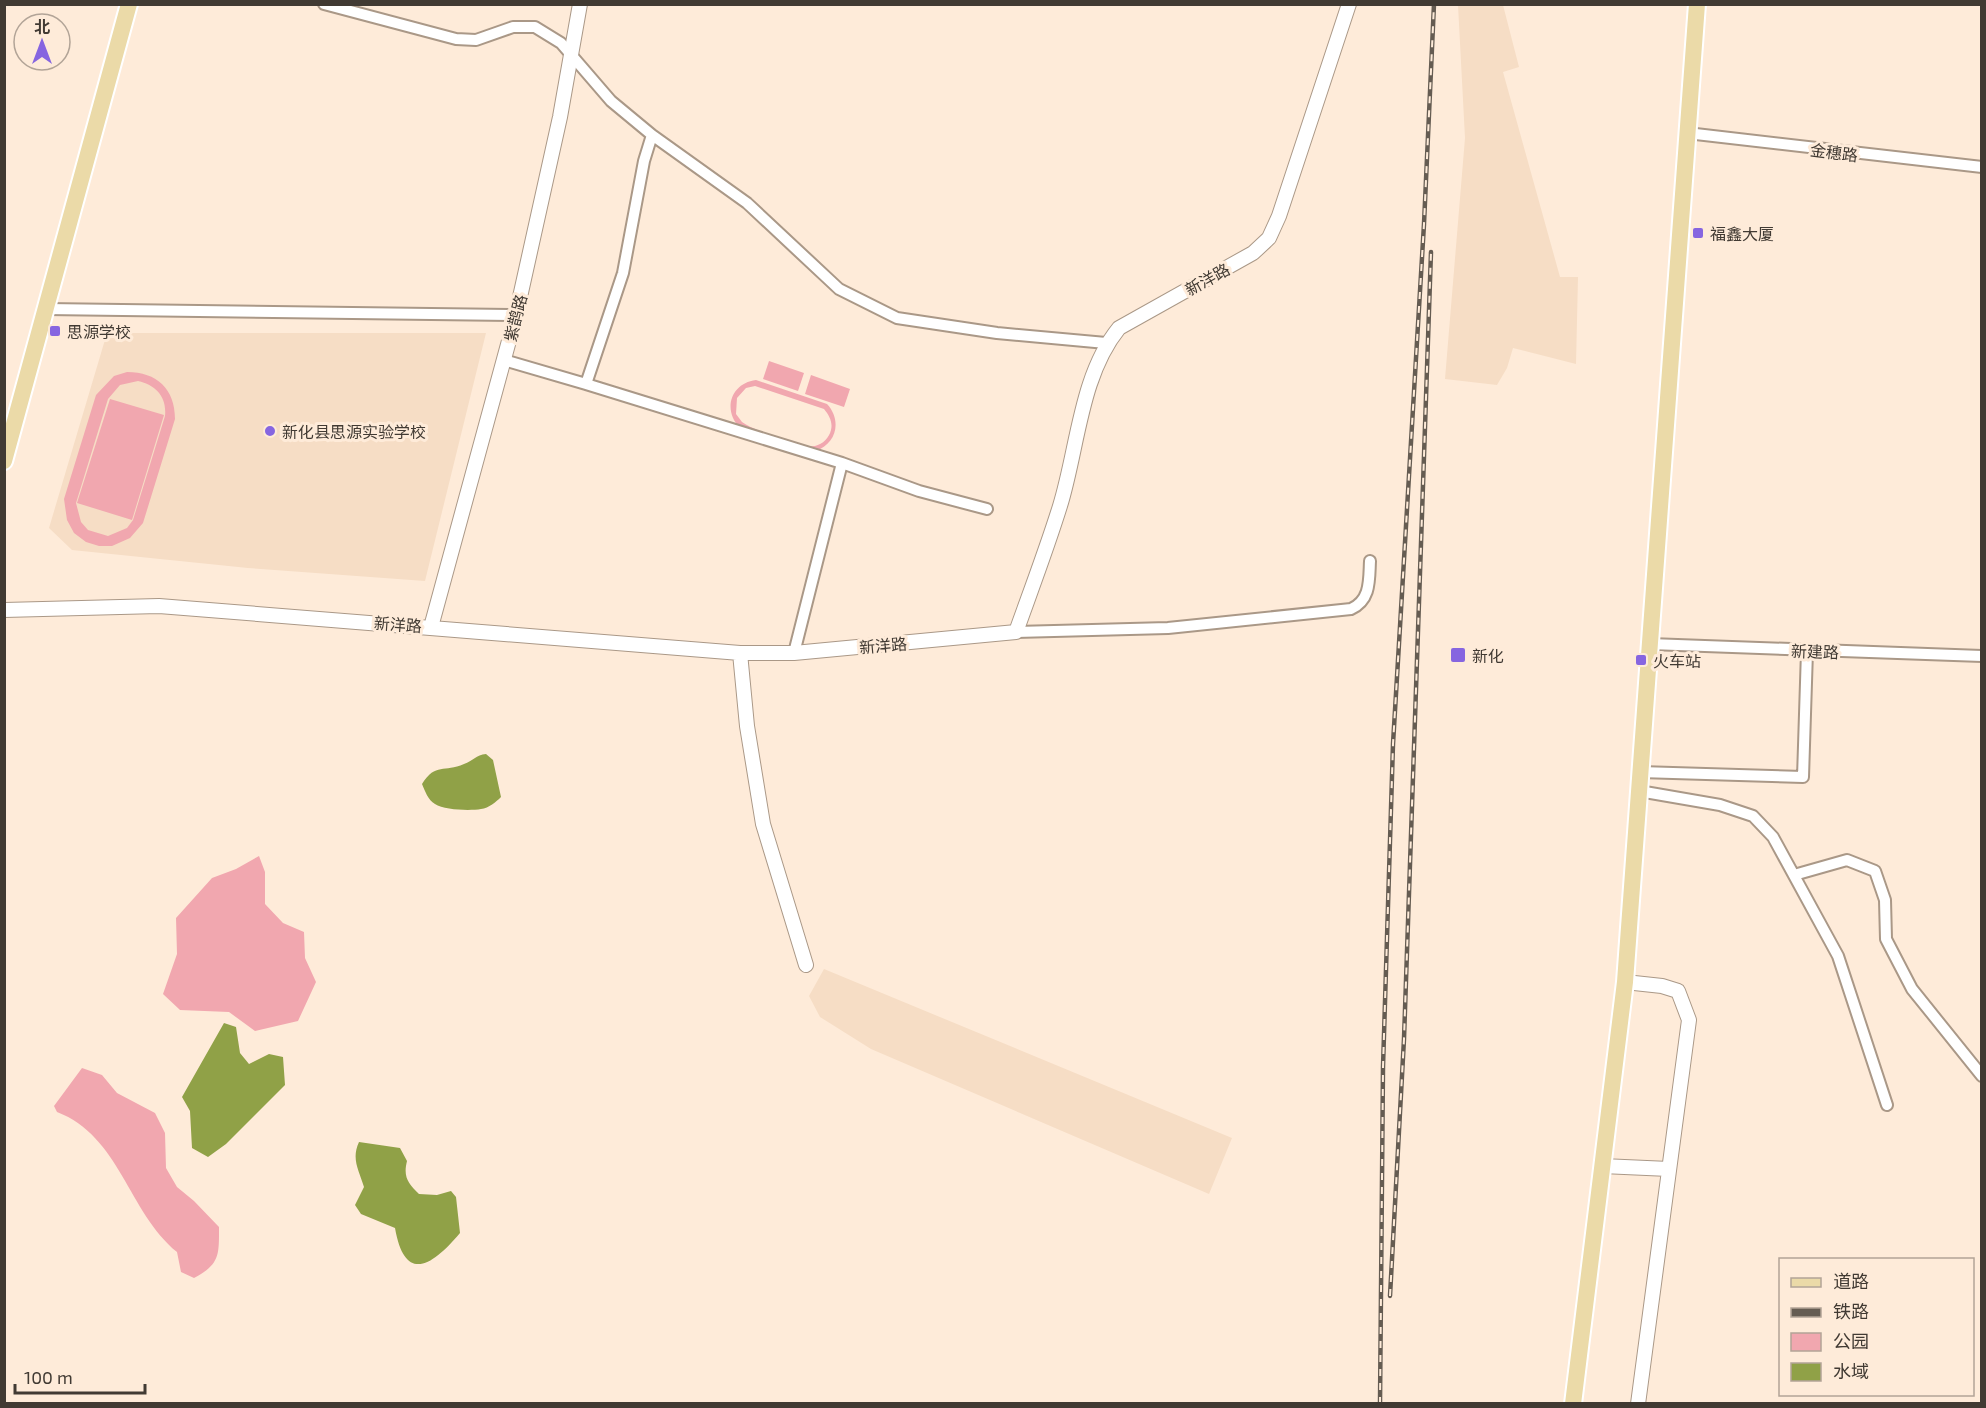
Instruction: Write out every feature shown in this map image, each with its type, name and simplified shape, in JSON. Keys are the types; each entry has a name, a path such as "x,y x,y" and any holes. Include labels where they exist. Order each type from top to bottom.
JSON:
{"main road":[{"path":"4,461 129,4"},
{"path":"1573,1404 1624,982 1697,4"}],"street":[{"path":"324,4 456,39 476,40 513,27 535,27 561,43 611,101 652,135 747,203 839,289 897,318 997,333 1107,343"},
{"name":"紫鹊路","path":"431,627 516,315 580,4"},
{"name":"新洋路","path":"4,610 159,606 740,653 794,653 1016,632 1060,505 1085,401 1107,343 1119,328 1253,254 1269,238 1279,216 1349,4"},
{"name":"金穗路","path":"1687,133 1982,167"},
{"path":"586,384 623,273 644,161 652,135"},
{"path":"46,309 516,315"},
{"path":"504,360 842,464 919,491 987,509"},
{"path":"794,653 842,464"},
{"path":"1016,632 1168,628 1351,609 1359,605 1367,595 1370,561"},
{"name":"新建路","path":"1650,644 1982,656"},
{"path":"1640,772 1803,777 1807,651"},
{"path":"740,653 747,726 762,824 807,965"},
{"path":"1639,791 1720,805 1753,816 1773,837 1838,956 1887,1105"},
{"path":"1794,875 1847,860 1875,871 1885,900 1886,939 1912,989 1982,1076"},
{"path":"1624,982 1662,986 1678,991 1689,1020 1638,1404"},
{"path":"1602,1166 1670,1169"}],"shaded area":[{"path":"1458,5 1503,5 1519,67 1503,72 1560,277 1578,277 1576,364 1513,348 1507,368 1497,385 1445,379 1465,138"},
{"name":"新化县思源实验学校","path":"107,333 486,333 425,581 248,568 72,550 49,528"},
{"path":"824,969 1232,1138 1209,1194 871,1049 820,1017 809,996"}],"green space":[{"path":"769,361 804,373 798,391 763,379"},
{"path":"127,372 147,375 155,379 168,391 172,399 175,419 143,523 130,538 112,546 99,546 86,542 74,533 67,520 64,499 96,395 114,376","holes":["138,381 159,393 164,403 165,416 133,520 127,528 108,536 88,530 81,522 76,503 108,399 120,385"]},
{"path":"811,375 850,389 844,407 805,394"},
{"path":"756,380 827,404 832,410 836,424 828,443 815,451 740,428 731,413 732,398 740,386","holes":["755,386 824,409 830,419 831,430 829,436 821,444 815,446 766,434 742,422 736,414 737,398 746,388"]},
{"path":"110,399 164,415 132,520 77,503"},
{"path":"259,856 265,872 265,904 283,923 304,932 305,958 316,982 298,1021 255,1031 229,1012 180,1010 163,994 177,954 176,918 212,878 236,869"},
{"path":"82,1068 102,1075 117,1093 155,1113 165,1133 166,1168 177,1187 219,1227 216,1258 203,1273 194,1278 181,1272 177,1252 146,1217 110,1156 78,1123 57,1112 54,1106"}],"water":[{"path":"486,754 493,760 501,797 497,801 484,808 464,810 444,808 430,800 422,784 427,777 436,770 457,767"},
{"path":"224,1023 236,1027 240,1053 249,1064 269,1054 283,1057 285,1085 226,1144 208,1157 192,1148 190,1111 182,1097"},
{"path":"359,1142 400,1148 407,1161 407,1179 419,1194 437,1195 451,1191 456,1197 460,1233 430,1261 421,1264 413,1263 406,1257 400,1246 395,1228 361,1214 355,1205 364,1187 356,1159"}],"railway":[{"path":"1380,1404 1383,1067 1393,744 1424,224 1434,4"},
{"path":"1390,1296 1404,1039 1431,252"}],"place":[{"name":"福鑫大厦","path":"1698,233"},
{"name":"思源学校","path":"55,331"},
{"name":"新化县思源实验学校","path":"270,431"},
{"name":"新化","path":"1458,655"},
{"name":"火车站","path":"1641,660"}]}
